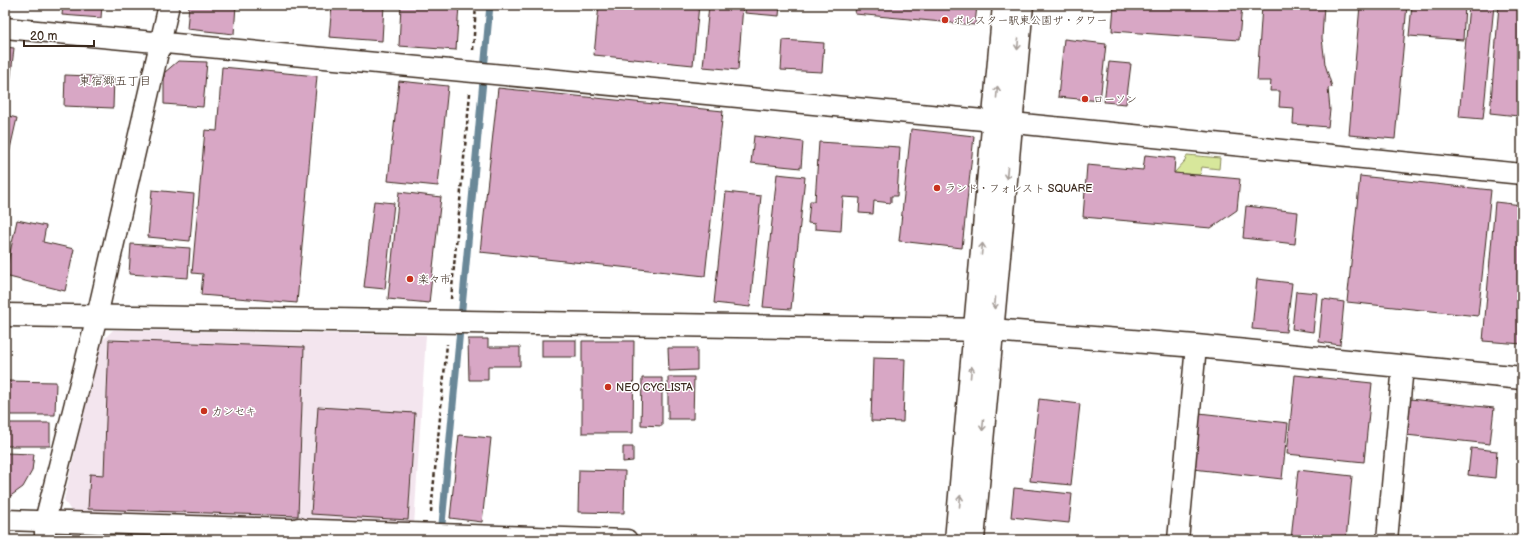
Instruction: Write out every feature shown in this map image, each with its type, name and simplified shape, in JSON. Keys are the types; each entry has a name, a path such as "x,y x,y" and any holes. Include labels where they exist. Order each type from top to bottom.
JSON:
{"street":[{"path":"45,530 97,316 169,5"},
{"path":"1003,122 1004,5"},
{"path":"973,540 984,330 1003,122 1022,5"},
{"path":"5,28 1003,122 1522,174"},
{"path":"5,315 984,330 1196,346 1522,378"},
{"path":"956,540 984,330"},
{"path":"1178,540 1196,346"},
{"path":"1387,540 1403,366"},
{"path":"5,520 45,530 299,534 429,533 627,540"}],"path":[{"path":"429,533 476,5"}],"shaded area":[{"path":"113,330 426,335 414,526 73,514 64,500 100,343"}],"green space":[{"path":"1187,155 1220,158 1219,169 1202,167 1200,175 1174,173 1185,161"}],"building":[{"path":"63,5 102,5 101,18 62,15"},
{"path":"189,5 236,5 234,34 187,29"},
{"path":"332,5 384,5 382,41 329,37"},
{"path":"401,5 459,5 456,50 399,46"},
{"path":"599,5 699,5 693,65 594,55"},
{"path":"709,5 743,5 738,70 703,67"},
{"path":"746,5 780,5 779,16 745,13"},
{"name":"ポレスター駅東公園ザ・タワー","path":"856,5 977,5 975,25 855,14"},
{"path":"1114,5 1242,5 1239,40 1112,31"},
{"path":"1262,5 1324,5 1322,38 1325,64 1332,87 1328,88 1330,110 1328,127 1293,124 1294,108 1279,107 1280,91 1270,91 1271,81 1257,81"},
{"path":"1360,5 1407,5 1395,139 1349,135"},
{"path":"1412,5 1465,5 1463,40 1409,36"},
{"path":"1469,5 1494,5 1483,119 1459,117"},
{"path":"1499,5 1522,5 1522,73 1518,116 1490,113"},
{"path":"1064,39 1106,44 1100,101 1058,97"},
{"path":"783,40 824,43 822,72 781,70"},
{"path":"5,47 14,48 9,93 5,92"},
{"path":"178,61 207,62 203,107 164,104 164,73"},
{"path":"1109,62 1131,64 1126,104 1104,102"},
{"path":"222,67 317,76 297,303 201,295 203,274 192,273 205,130 217,131"},
{"path":"65,75 114,77 113,108 64,106"},
{"path":"399,81 448,86 438,186 388,181"},
{"path":"498,88 723,111 705,276 480,252"},
{"path":"5,115 17,118 5,171"},
{"name":"ランド・フォレスト SQUARE","path":"911,129 974,136 962,248 899,241"},
{"path":"754,136 803,142 801,168 751,163"},
{"path":"819,142 900,147 897,196 891,196 891,203 874,201 873,214 859,213 860,198 843,197 841,231 815,229 815,224 808,223 810,201 815,201"},
{"path":"1145,155 1175,158 1174,173 1240,179 1237,210 1211,228 1083,217 1087,165 1143,170"},
{"path":"777,174 805,177 791,309 763,307"},
{"path":"1360,176 1491,190 1478,316 1347,302"},
{"path":"152,190 194,194 190,241 148,237"},
{"path":"399,192 441,197 429,303 388,299"},
{"path":"726,192 761,196 750,307 714,303"},
{"path":"374,201 394,203 385,289 364,287"},
{"path":"1495,202 1522,205 1522,344 1483,341"},
{"path":"1246,206 1298,212 1295,244 1243,238"},
{"path":"17,220 46,226 43,242 74,249 65,291 5,276"},
{"path":"131,244 190,248 188,278 129,274"},
{"path":"1257,279 1292,283 1286,332 1252,329"},
{"path":"1296,291 1317,293 1313,332 1292,329"},
{"path":"1323,299 1344,302 1340,345 1319,342"},
{"path":"468,339 488,339 488,347 520,347 520,366 488,366 488,380 469,380"},
{"name":"カンセキ","path":"109,340 304,347 298,516 88,509 90,474 104,475"},
{"path":"542,340 576,340 576,357 542,357"},
{"name":"NEO CYCLISTA","path":"582,341 634,341 633,433 582,433"},
{"path":"668,348 697,348 697,370 669,371"},
{"path":"873,358 905,359 903,422 871,421"},
{"path":"1295,375 1372,383 1364,462 1287,454"},
{"path":"668,377 694,377 693,419 668,419"},
{"path":"642,378 662,378 662,426 641,425"},
{"path":"5,381 56,382 55,415 5,415"},
{"path":"1039,399 1080,404 1071,485 1030,481"},
{"path":"1410,399 1494,408 1490,444 1406,435"},
{"path":"318,407 415,413 408,520 311,514"},
{"path":"1199,413 1288,423 1282,479 1193,469"},
{"path":"5,423 50,423 50,446 5,446"},
{"path":"459,435 491,438 482,522 450,518"},
{"path":"623,447 633,447 633,461 623,462"},
{"path":"1471,448 1497,451 1495,478 1468,475"},
{"path":"5,453 34,454 32,471 23,487 5,500"},
{"path":"579,470 625,471 624,513 578,512"},
{"path":"1298,470 1352,476 1346,540 1291,540"},
{"path":"1014,488 1072,494 1069,523 1011,517"}],"waterway":[{"path":"442,524 490,5"}],"place":[{"name":"ポレスター駅東公園ザ・タワー","path":"945,20"},
{"name":"ローソン","path":"1085,99"},
{"name":"ランド・フォレスト SQUARE","path":"937,188"},
{"name":"楽々市","path":"410,279"},
{"name":"NEO CYCLISTA","path":"608,387"},
{"name":"カンセキ","path":"204,411"}],"district":[{"name":"東宿郷五丁目","path":"115,81"}]}
